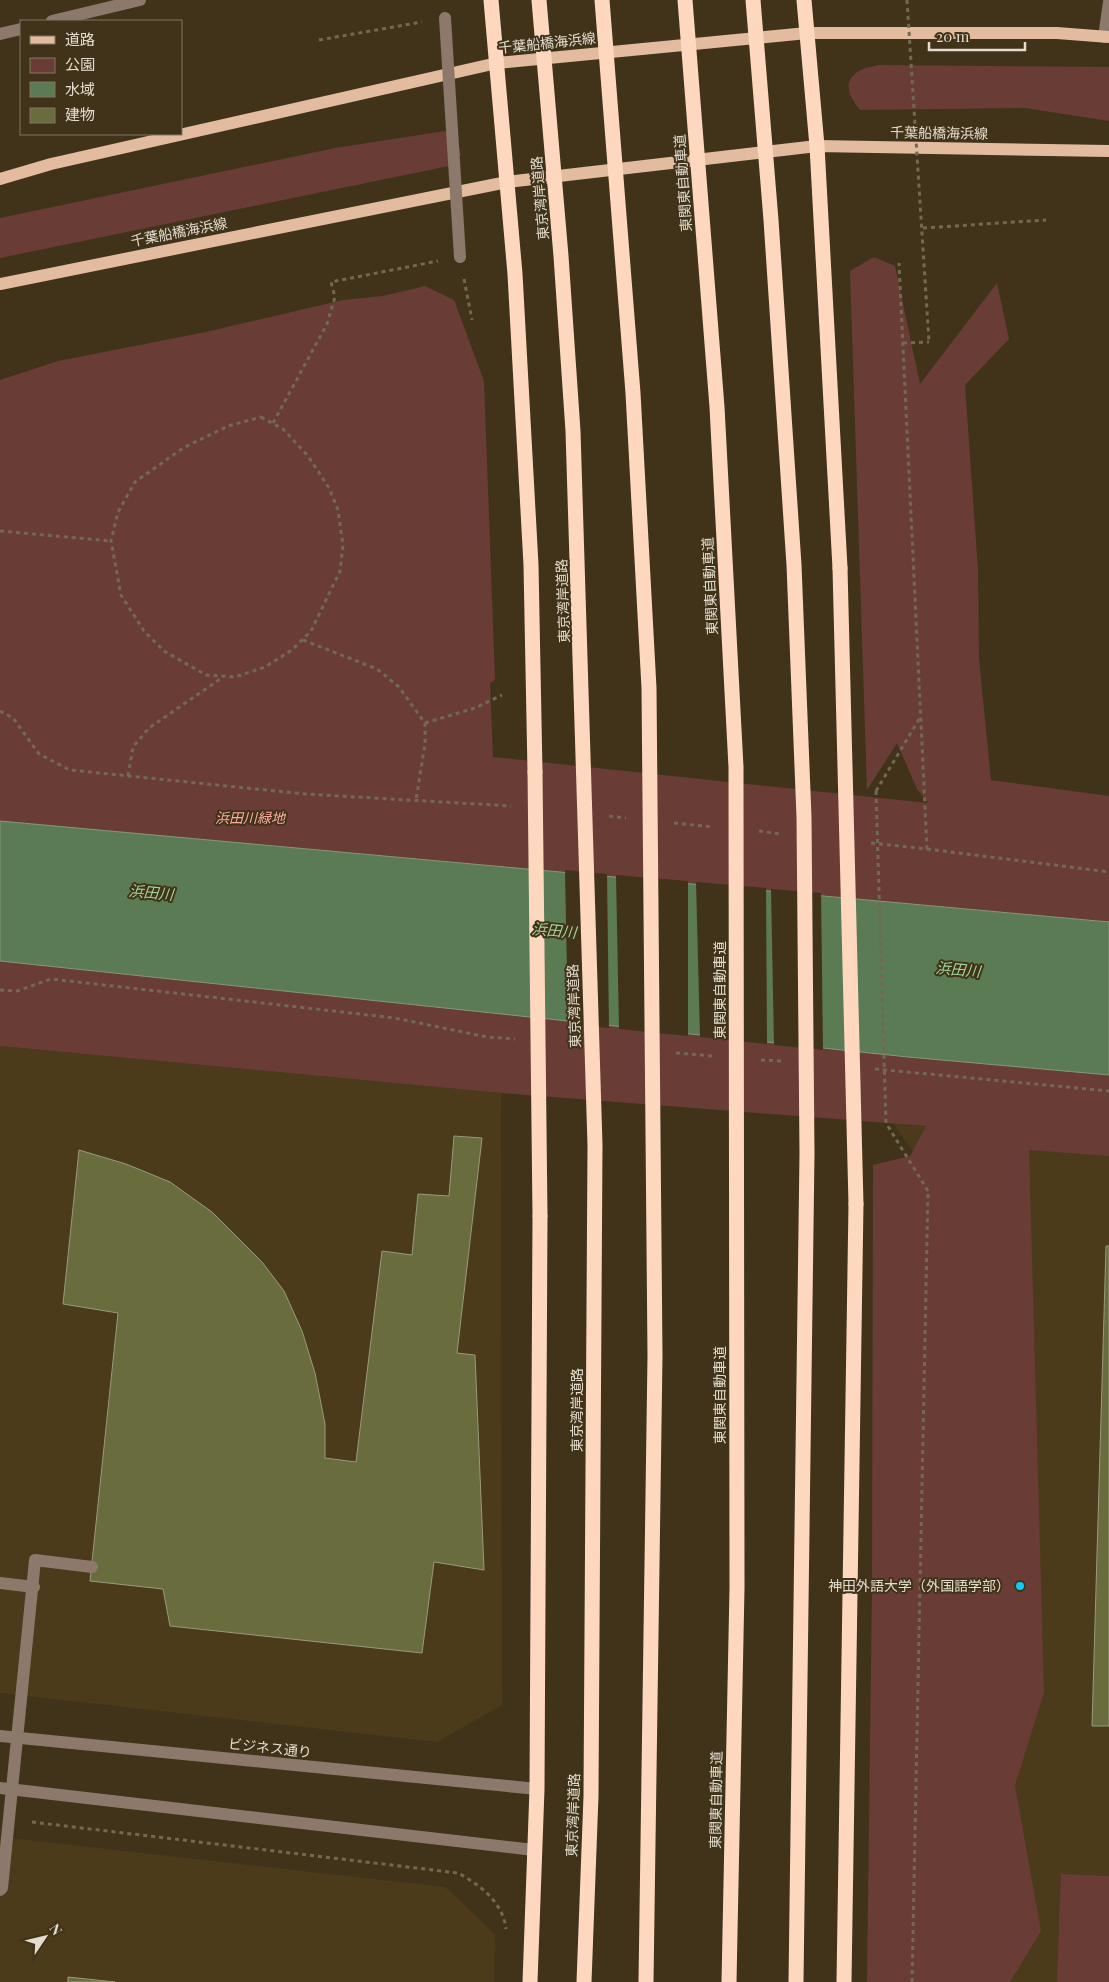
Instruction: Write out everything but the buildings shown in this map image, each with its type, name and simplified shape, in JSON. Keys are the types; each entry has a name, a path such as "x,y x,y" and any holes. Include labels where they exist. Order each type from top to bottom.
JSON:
{"highway":[{"path":"491,0 515,274 531,564 540,1216 537,1789 530,1982"},
{"name":"東京湾岸道路","path":"538,0 561,256 573,431 595,1145 591,1796 584,1982"},
{"path":"602,0 632,393 648,688 655,1356 646,1982"},
{"name":"東関東自動車道","path":"685,0 717,408 736,767 737,1588 729,1982"},
{"path":"753,0 772,230 794,565 804,817 807,1153 796,1982"},
{"path":"804,0 818,146 840,568 856,1204 844,1982"}],"main road":[{"name":"千葉船橋海浜線","path":"182,134 497,63 807,33 1057,33 1107,37"},
{"name":"千葉船橋海浜線","path":"0,179 52,164 180,135"},
{"name":"千葉船橋海浜線","path":"0,284 507,182 818,146 1109,152"}],"street":[{"path":"56,20 140,0"},
{"path":"1107,37 1109,2"},
{"path":"445,18 460,257"},
{"path":"0,34 20,29"},
{"path":"0,1890 2,1888 34,1588 35,1560 92,1567"},
{"path":"0,1584 34,1588"},
{"name":"ビジネス通り","path":"0,1736 537,1789"},
{"path":"0,1788 534,1850"}],"path":[{"path":"903,343 930,342 907,0"},
{"path":"319,40 445,18"},
{"path":"923,228 1046,220"},
{"path":"273,424 327,324 335,297 331,282 460,257 472,320"},
{"path":"261,417 283,429 308,456 329,488 338,510 343,545 340,571 324,608 311,631 292,650 265,667 235,677 206,675 164,651 144,631 121,595 111,541 118,512 135,482 183,448 228,426 261,417"},
{"path":"0,531 111,541"},
{"path":"302,640 377,669 399,687 425,722 424,744 416,800"},
{"path":"128,776 133,747 149,728 224,676"},
{"path":"425,722 475,708 502,695"},
{"path":"912,1982 928,1192 886,1123 876,791 921,716"},
{"path":"927,849 1109,872"},
{"path":"28,1822 458,1873 477,1883 494,1899 501,1912"},
{"path":"83,1823 83,1828"}],"shaded area":[{"path":"0,1046 501,1093 502,1705 437,1742 0,1693"},
{"name":"神田外語大学（外国語学部）","path":"893,1123 1109,1144 1109,1982 923,1982 939,1189"},
{"path":"0,1837 445,1887 495,1934 494,1982 0,1982"}],"green space":[{"path":"880,65 1109,67 1109,121 1025,108 860,110 850,93 850,79 861,70"},
{"path":"445,131 458,143 461,155 449,166 0,258 0,218 335,148"},
{"name":"浜田川緑地","path":"874,257 895,266 920,384 997,283 1009,339 965,385 978,570 979,659 991,780 1109,796 1109,1156 1029,1150 1044,1692 1015,1786 1041,1931 1010,1982 867,1982 872,1587 873,1165 910,1156 926,1126 501,1093 0,1046 0,380 58,361 206,332 343,300 383,296 425,286 454,300 484,381 495,680 490,683 493,757 928,803 917,789 897,743 867,790 850,271"},
{"path":"1061,1874 1109,1876 1109,1982 1057,1982"}],"water":[{"name":"浜田川","path":"0,821 1109,922 1109,1075 908,1057 0,961"}],"pier":[{"path":"565,870 607,874 609,1028 568,1024"},
{"path":"616,875 688,881 688,1036 619,1029"},
{"path":"696,882 766,888 767,1044 700,1037"},
{"path":"771,889 821,893 823,1050 774,1045"}],"place":[{"name":"神田外語大学（外国語学部）","path":"1020,1586"}]}
